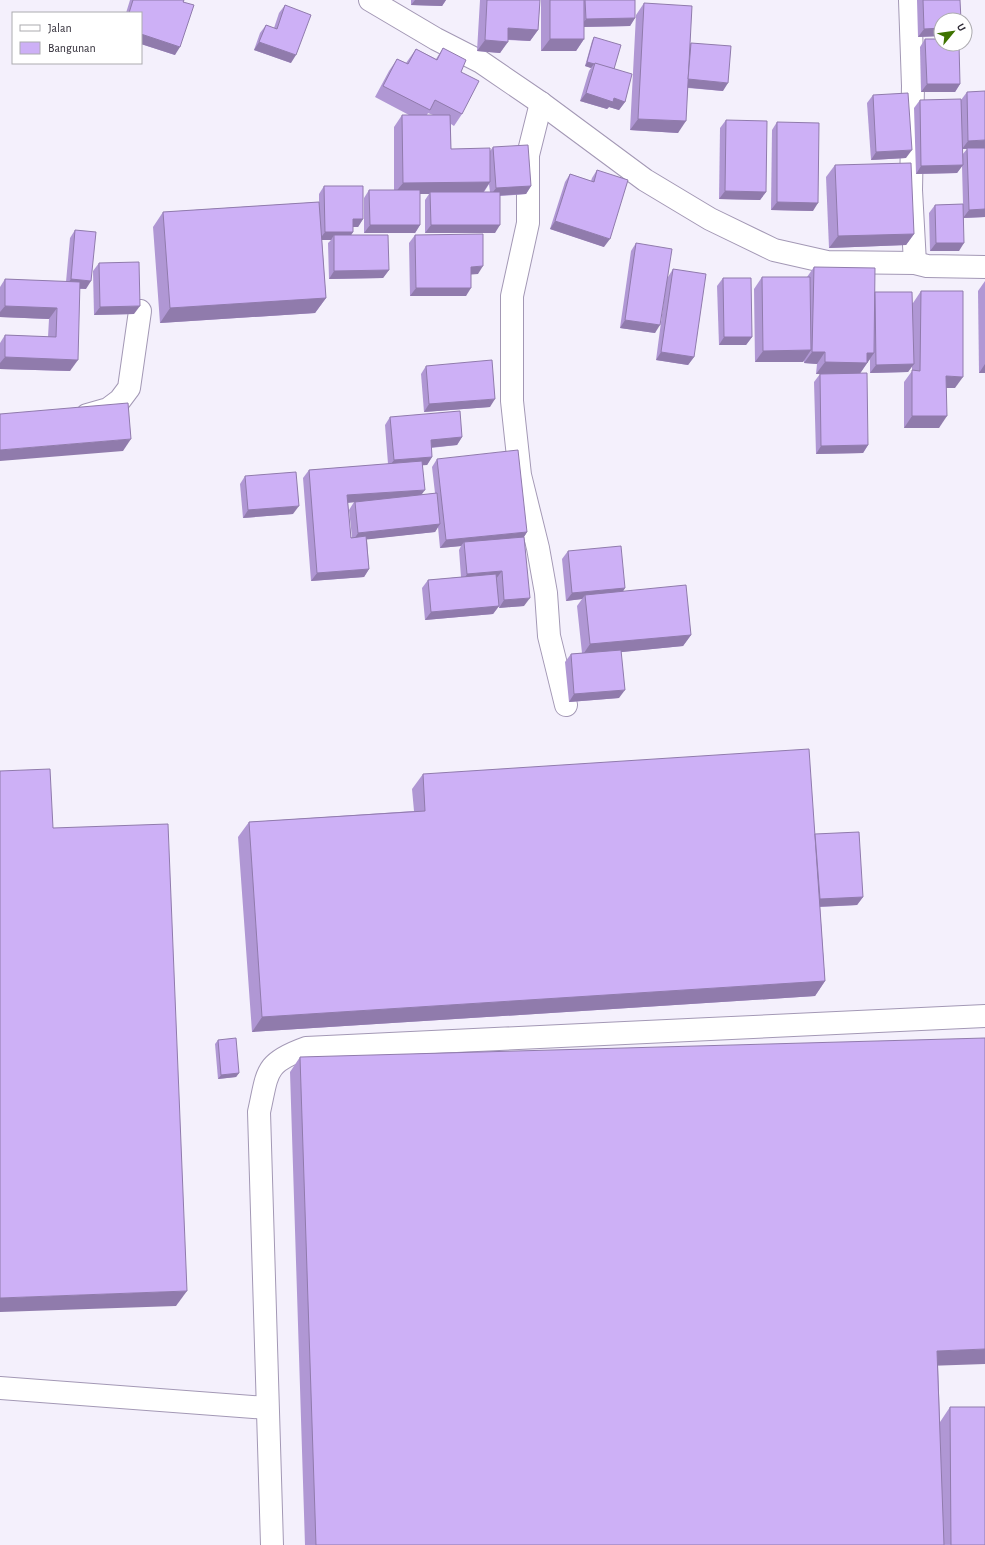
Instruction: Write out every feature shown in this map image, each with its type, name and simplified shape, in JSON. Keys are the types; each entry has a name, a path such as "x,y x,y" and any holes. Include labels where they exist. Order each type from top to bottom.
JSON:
{"street":[{"path":"370,0 436,39 481,62 541,103 645,180 710,219 774,250 826,262 915,263 926,266 985,267"},
{"path":"910,0 913,86 911,190 915,263"},
{"path":"541,103 528,155 528,223 512,296 512,401 520,475 538,548 546,594 549,636 566,705"},
{"path":"64,415 87,415 108,409 120,400 129,388 140,311"},
{"path":"272,1545 259,1112 268,1071 283,1056 306,1048 985,1016"},
{"path":"0,1388 267,1408"}],"building":[{"path":"133,0 184,0 183,2 194,5 180,47 142,34 142,12 129,12"},
{"path":"487,0 540,0 538,30 508,28 508,42 485,40"},
{"path":"550,0 584,0 584,39 550,39"},
{"path":"585,0 635,0 635,18 586,19"},
{"path":"923,0 960,0 961,12 933,12 933,28 924,29"},
{"path":"644,3 692,6 686,121 638,119"},
{"path":"285,5 311,15 296,55 259,42 266,25 277,29"},
{"path":"594,37 621,45 614,69 587,62"},
{"path":"925,39 933,39 933,52 959,52 960,84 927,84"},
{"path":"691,43 731,46 728,83 688,79"},
{"path":"443,48 466,60 461,72 479,81 462,114 435,100 430,110 383,86 397,59 408,64 416,49 437,60"},
{"path":"595,63 632,74 625,102 614,98 613,102 586,93"},
{"path":"985,91 985,140 968,141 967,92"},
{"path":"908,93 912,150 876,152 873,95"},
{"path":"961,99 963,165 921,166 920,100"},
{"path":"402,115 450,115 451,149 490,148 490,182 403,183"},
{"path":"726,120 767,121 766,192 725,191"},
{"path":"777,122 819,123 818,203 777,202"},
{"path":"528,145 531,186 496,188 493,147"},
{"path":"967,148 985,148 985,209 969,210"},
{"path":"911,163 914,234 838,236 835,165"},
{"path":"597,170 628,180 610,239 555,221 570,174 594,182"},
{"path":"324,186 363,186 363,219 353,219 353,232 325,232"},
{"path":"369,190 420,190 420,225 370,225"},
{"path":"430,192 500,192 500,225 431,225"},
{"path":"319,202 326,298 170,308 163,212"},
{"path":"963,204 964,243 936,243 935,205"},
{"path":"75,230 96,232 91,281 71,279"},
{"path":"483,234 483,266 471,267 471,288 416,288 415,235"},
{"path":"334,235 388,235 389,270 334,271"},
{"path":"636,243 672,249 660,325 625,320"},
{"path":"139,262 140,306 100,307 99,263"},
{"path":"814,267 875,268 874,353 867,353 867,363 825,362 825,352 812,352"},
{"path":"673,269 706,274 694,357 661,352"},
{"path":"762,277 810,277 811,350 763,351"},
{"path":"723,278 751,278 752,337 724,337"},
{"path":"5,279 80,282 78,360 5,357 5,335 56,337 57,308 5,306"},
{"path":"921,291 963,291 963,377 946,376 947,416 912,416 912,370 920,371"},
{"path":"875,292 912,292 914,364 876,365"},
{"path":"492,360 495,399 429,404 426,366"},
{"path":"867,373 868,445 821,446 820,374"},
{"path":"128,403 131,439 0,450 0,414"},
{"path":"460,411 462,437 431,440 432,457 394,460 390,417"},
{"path":"518,450 527,532 446,540 437,459"},
{"path":"422,461 425,490 347,495 351,538 366,536 369,569 317,573 309,470"},
{"path":"296,472 299,506 248,510 245,476"},
{"path":"437,493 440,524 358,533 355,502"},
{"path":"524,537 530,598 504,600 502,571 467,574 464,542"},
{"path":"621,546 625,588 572,593 568,551"},
{"path":"496,574 499,606 431,612 428,580"},
{"path":"686,585 691,635 590,644 585,595"},
{"path":"621,650 625,690 574,694 571,654"},
{"path":"809,749 825,981 262,1017 249,822 425,811 423,774"},
{"path":"50,769 53,828 168,824 187,1291 0,1298 0,771"},
{"path":"859,832 863,897 820,899 815,834"},
{"path":"236,1038 239,1073 221,1075 218,1040"},
{"path":"985,1038 985,1349 937,1351 944,1545 316,1545 300,1057"},
{"path":"950,1407 985,1407 985,1545 951,1545"}]}
